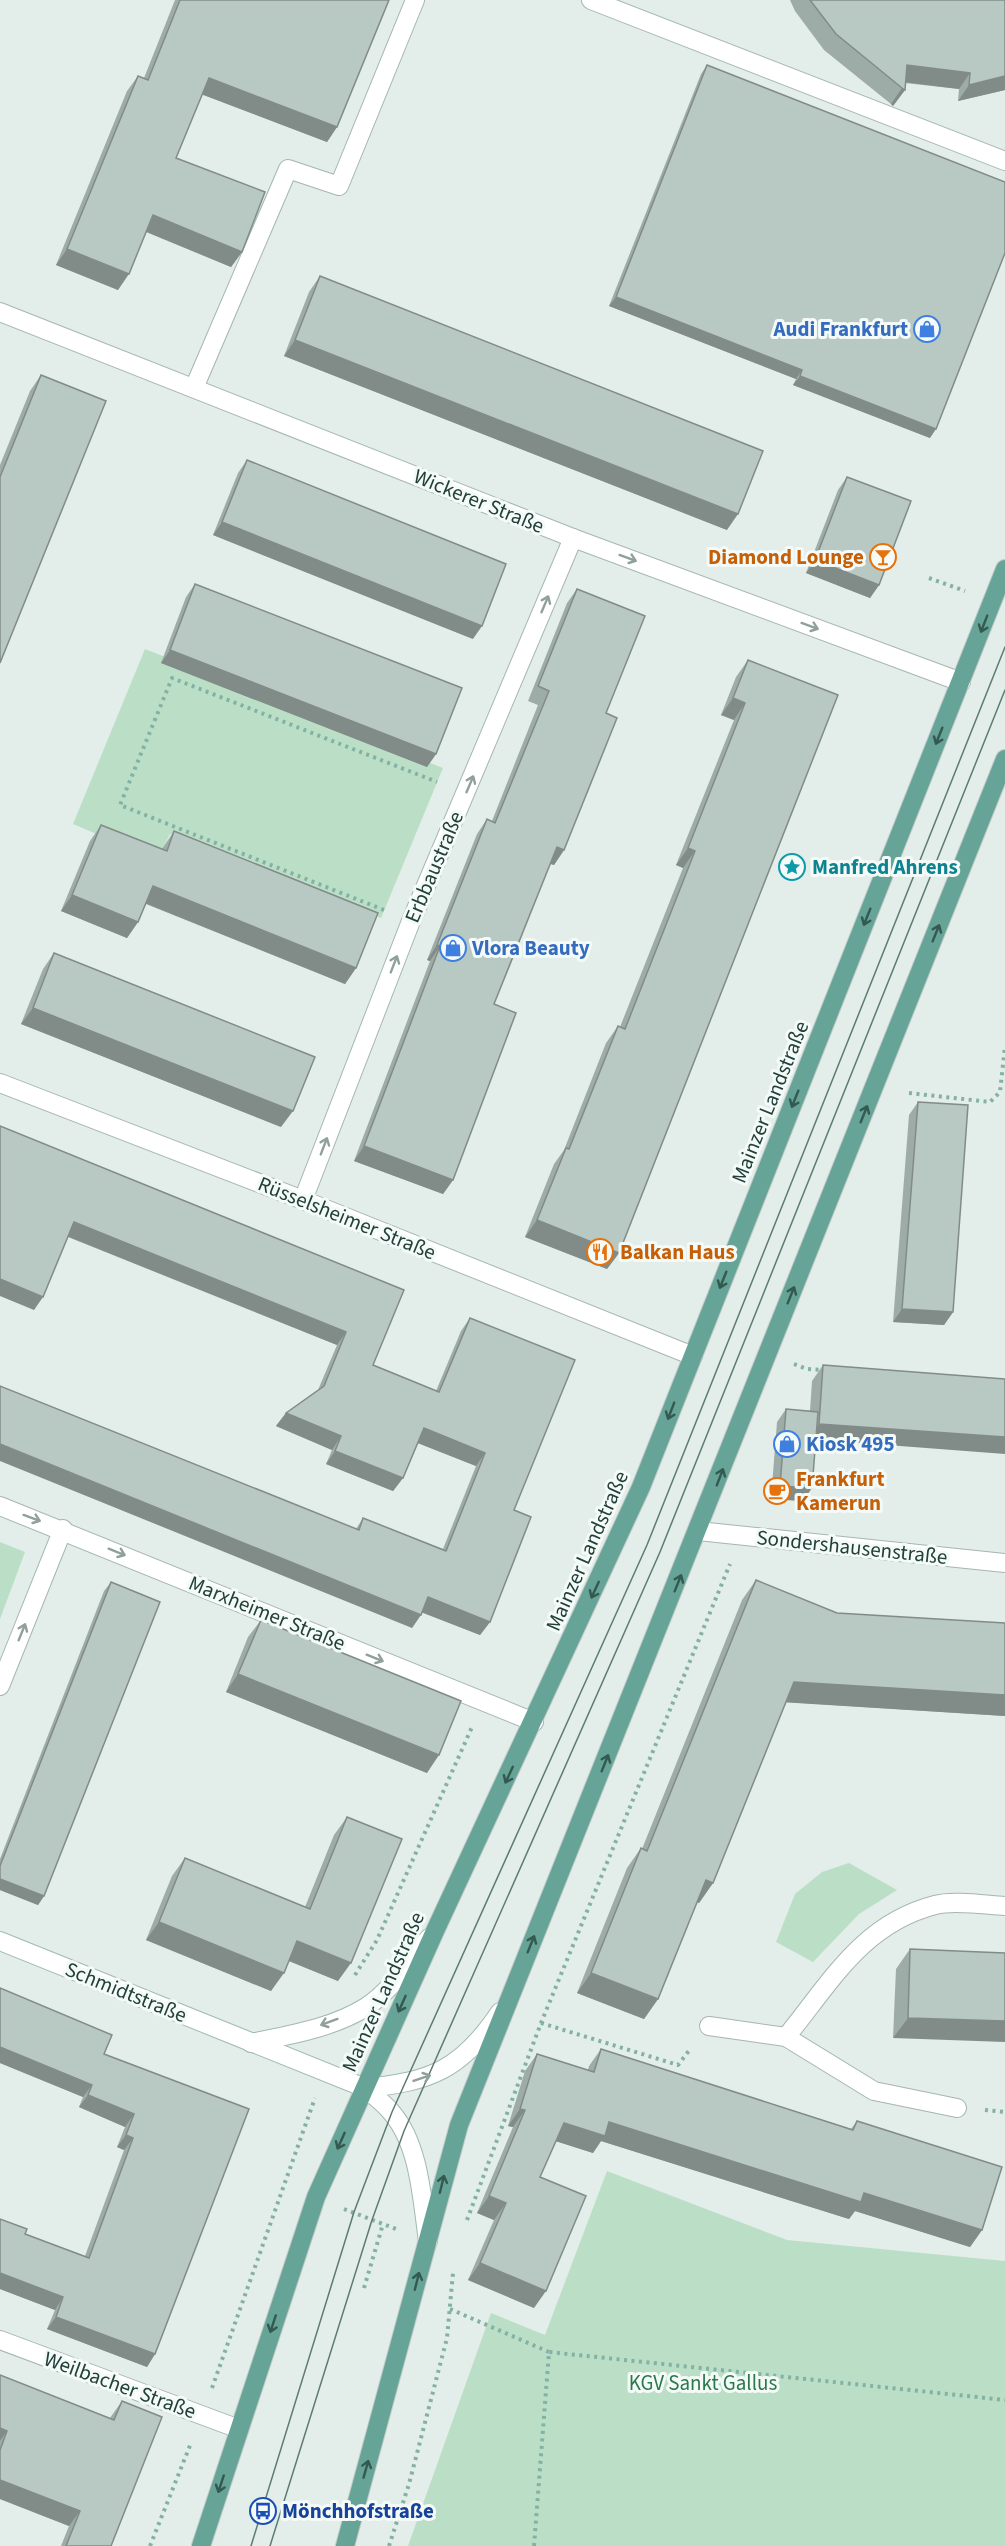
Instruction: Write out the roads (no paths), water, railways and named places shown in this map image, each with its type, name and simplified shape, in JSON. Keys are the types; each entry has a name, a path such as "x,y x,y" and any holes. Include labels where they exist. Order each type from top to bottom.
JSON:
{"main road":[{"name":"Mainzer Landstraße","path":"201,2546 316,2197 435,1931 534,1722 641,1487 1005,569"},
{"path":"345,2546 459,2125 1005,759"}],"street":[{"path":"194,388 288,169 339,186 415,0"},
{"path":"591,0 1005,161"},
{"name":"Wickerer Straße","path":"0,312 573,538 961,682"},
{"name":"Erbbaustraße","path":"303,1200 411,921 573,538"},
{"name":"Rüsselsheimer Straße","path":"0,1083 303,1200 693,1356"},
{"name":"Marxheimer Straße","path":"0,1506 63,1529 534,1722"},
{"path":"0,1686 63,1529"},
{"name":"Sondershausenstraße","path":"698,1531 1005,1563"},
{"path":"786,2037 856,1949 886,1924 937,1904 1005,1906"},
{"path":"251,2043 302,2032 366,2007 389,1987 435,1931"},
{"name":"Schmidtstraße","path":"0,1941 365,2088 392,2112 404,2131 419,2177 428,2241"},
{"name":"Schmidtstraße","path":"365,2088 404,2085 428,2077 455,2063 484,2036 510,1998"},
{"path":"709,2026 786,2037 874,2091 957,2108"},
{"name":"Weilbacher Straße","path":"0,2340 239,2429"}],"tram line":[{"path":"251,2546 354,2212 392,2112 647,1545 1005,647"},
{"path":"270,2546 372,2220 404,2131 660,1552 1005,690"}],"place":[{"name":"Audi Frankfurt","path":"927,329"},
{"name":"Diamond Lounge","path":"883,557"},
{"name":"Manfred Ahrens","path":"792,867"},
{"name":"Vlora Beauty","path":"453,948"},
{"name":"Balkan Haus","path":"600,1252"},
{"name":"Kiosk 495","path":"787,1444"},
{"name":"Frankfurt Kamerun","path":"777,1491"},
{"name":"Mönchhofstraße","path":"263,2511"}],"park label":[{"name":"KGV Sankt Gallus","path":"703,2383"}]}
